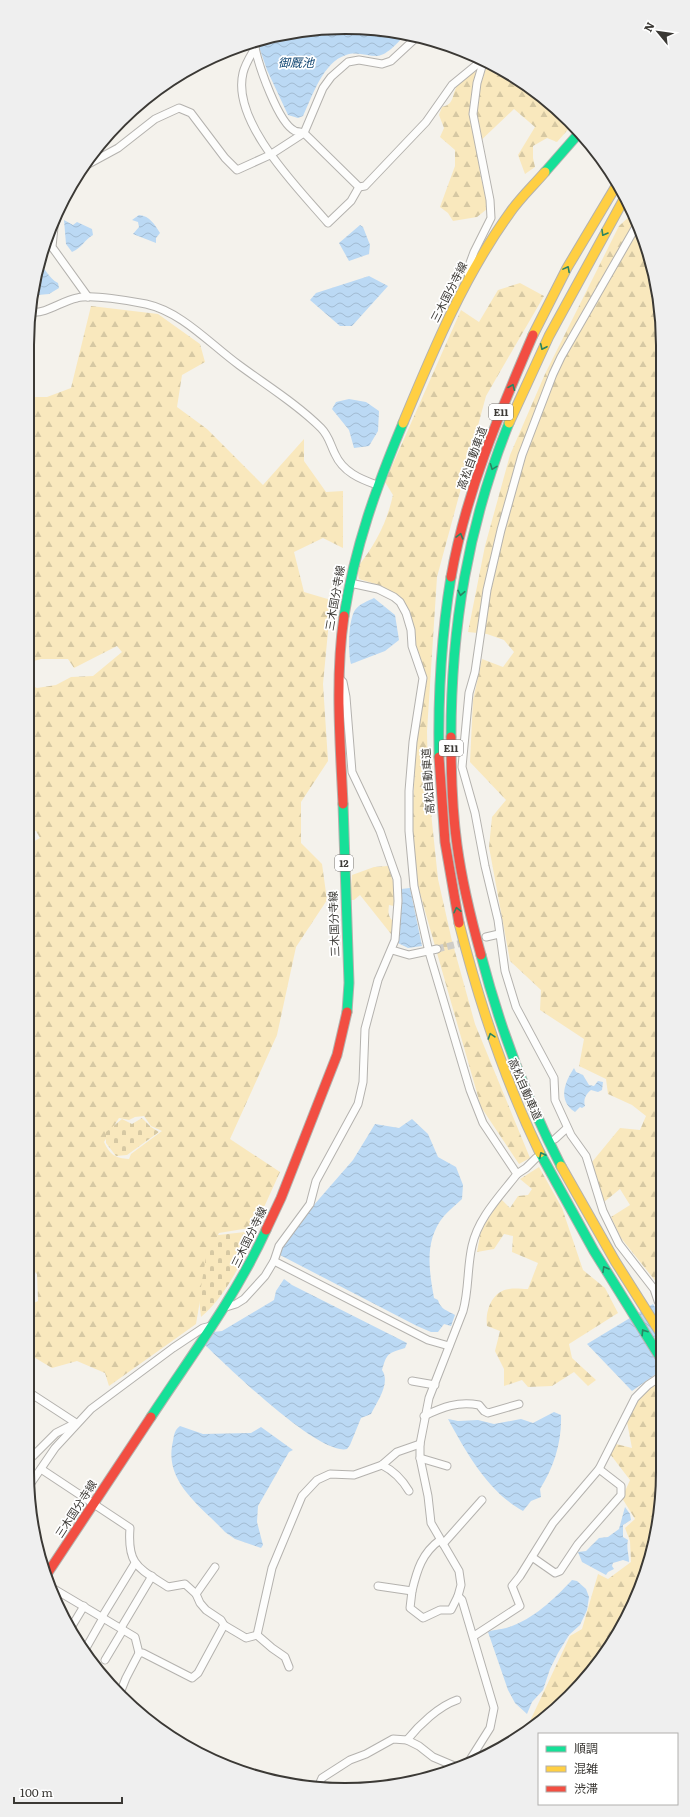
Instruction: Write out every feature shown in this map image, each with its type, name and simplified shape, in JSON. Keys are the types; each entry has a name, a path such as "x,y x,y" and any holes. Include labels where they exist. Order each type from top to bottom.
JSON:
{"main road":[{"name":"三木国分寺線","path":"50,1569 224,1308 252,1259 281,1198 344,1034 349,1004 349,983 338,675 339,648 358,541 377,485 451,311 469,276 509,213 576,137"},
{"name":"高松自動車道","path":"614,190 574,255 540,319 476,477 458,541 447,599 438,669 437,755 444,838 453,895 474,984 498,1056 532,1135 576,1220 625,1303 656,1351"},
{"name":"高松自動車道","path":"622,203 553,326 519,399 488,481 470,542 460,599 452,668 450,756 456,834 466,892 486,979 510,1050 542,1129 587,1213 656,1326"}],"street":[{"path":"94,161 118,148 155,119 179,108 191,113 237,170 270,156 304,133 323,88 331,77 348,62 359,60 382,64 392,61 412,42"},
{"path":"255,48 261,72 286,123 295,131 304,133 359,187 351,201 328,223 270,156 242,102 243,73 255,48"},
{"path":"359,187 365,186 416,134 452,85 478,64"},
{"path":"469,276 467,271 474,252 491,218 490,200 473,114 477,83 482,66"},
{"path":"634,231 553,374 516,475 500,530 487,590 475,672 469,693 462,767 475,813 500,934 505,971 516,1007 554,1078 555,1100 566,1119 567,1128 586,1156 603,1211 619,1244 654,1289 656,1295"},
{"path":"53,241 52,247 88,297"},
{"path":"36,312 45,311 62,302 78,297 146,304 159,308 189,326 321,428 328,436 338,460 352,474 377,485"},
{"path":"350,583 378,589 400,602 406,613 411,630 412,646 423,678 412,742 409,831 414,886 429,952 466,1075 483,1123 517,1174"},
{"path":"224,1308 236,1304 244,1298 265,1276 274,1261 279,1246 310,1204 316,1181 358,1104 363,1082 365,1029 378,980 392,950 397,921 397,879 380,831 352,772 345,688 338,675"},
{"path":"486,936 500,934"},
{"path":"392,950 409,955 438,949"},
{"path":"555,1139 567,1128"},
{"path":"482,1500 442,1542 432,1545 422,1558 412,1591 410,1608 423,1618 440,1610 451,1610 458,1596 461,1576 442,1542 431,1523 428,1496 420,1458 420,1444 424,1416 467,1298 470,1257 476,1232 489,1210 517,1174 526,1168 536,1158"},
{"path":"274,1261 428,1340 449,1346"},
{"path":"34,1478 55,1448 90,1409 141,1370 203,1328 211,1326"},
{"path":"474,1636 520,1606 512,1586 553,1523 599,1468 635,1398 648,1385 656,1380"},
{"path":"412,1381 435,1385"},
{"path":"34,1396 76,1423"},
{"path":"424,1416 443,1407 457,1404 479,1405 488,1413 520,1404"},
{"path":"34,1455 56,1433 76,1423"},
{"path":"257,1635 272,1568 302,1496 317,1480 330,1474 354,1475 382,1466 397,1452 420,1444"},
{"path":"420,1458 447,1466"},
{"path":"382,1466 396,1474 404,1482 409,1491"},
{"path":"532,1557 555,1573 560,1571 578,1544 621,1495 621,1486 599,1468"},
{"path":"41,1469 130,1528 129,1544 131,1558 135,1563 168,1587 185,1584 196,1594 200,1603 221,1620 224,1625 246,1638 257,1635"},
{"path":"87,1646 135,1563"},
{"path":"196,1594 215,1567"},
{"path":"105,1660 152,1576"},
{"path":"378,1586 412,1591"},
{"path":"58,1591 135,1637 139,1653 122,1689"},
{"path":"458,1596 462,1600 474,1636 494,1708 490,1728 473,1755"},
{"path":"73,1623 84,1606"},
{"path":"139,1653 143,1652 192,1678 198,1673 224,1625"},
{"path":"257,1635 285,1657 289,1667"},
{"path":"407,1740 421,1723 429,1719 446,1703 457,1700"},
{"path":"320,1782 322,1778 350,1760 366,1754 393,1739 407,1740 419,1746 433,1757 450,1764"}],"green space":[{"path":"486,68 518,86 550,111 569,129 557,142 547,138 533,146 535,167 525,174 518,155 535,127 514,109 476,145 481,178 486,196 487,209 477,217 453,221 448,213 440,207 455,166 455,150 440,137 444,128 439,115 442,107 446,106 451,101 458,85 476,71 473,87 480,87"},
{"path":"628,217 639,245 650,284 656,345 656,1282 621,1238 611,1217 630,1205 620,1189 604,1202 592,1162 620,1128 640,1130 646,1116 632,1105 608,1094 606,1079 579,1066 584,1039 540,1010 541,990 510,961 489,847 492,817 506,800 470,762 473,700 482,659 503,667 514,652 504,640 487,634 468,632 485,546 510,455 545,374 619,226"},
{"path":"520,283 544,296 486,396 437,577 427,731 428,784 438,879 452,941 475,1024 530,1158 519,1164 481,1107 417,883 412,826 416,743 426,677 399,597 382,586 359,579 357,568 370,550 384,525 393,495 385,482 461,310 479,322 498,290"},
{"path":"91,306 158,314 200,344 205,362 182,375 177,407 207,429 263,485 304,439 304,461 326,492 343,491 343,548 323,538 294,552 304,592 331,600 323,684 328,761 301,802 301,843 322,864 327,900 296,947 277,1035 230,1139 280,1172 255,1227 219,1233 207,1259 196,1324 109,1386 105,1373 77,1361 52,1368 34,1357 34,1303 38,1301 37,1274 34,1271 34,841 40,838 36,831 34,831 34,686 37,688 56,685 71,677 93,676 122,652 117,646 74,668 68,659 41,659 34,661 34,397 47,397 71,388","holes":["144,1116 151,1126 162,1131 131,1154 129,1159 120,1158 111,1153 104,1142 119,1118 129,1120 135,1117"]},
{"path":"388,866 394,884 394,906 389,905 389,915 394,922 391,934 360,895 354,900 350,900 352,875 374,867"},
{"path":"142,1118 151,1127 159,1132 127,1155 116,1156 106,1143 106,1132 122,1119 132,1124"},
{"path":"539,1167 562,1208 583,1270 605,1288 618,1313 569,1344 572,1358 596,1380 588,1386 574,1372 552,1386 528,1387 522,1380 504,1386 504,1369 495,1351 500,1331 487,1326 487,1314 494,1298 503,1291 509,1289 528,1289 538,1263 512,1252 513,1236 504,1234 494,1249 477,1252 481,1230 501,1199 510,1208 518,1196 528,1195 532,1189 520,1179"},
{"path":"245,1232 255,1235 225,1289 210,1309 201,1317 199,1299 206,1257 218,1235"},
{"path":"652,1386 656,1386 655,1492 650,1533 639,1572 624,1610 604,1645 565,1692 530,1722 570,1636 582,1629 598,1574 608,1579 631,1562 630,1541 625,1528 635,1519 622,1498 630,1480 610,1454 616,1444 632,1448 627,1422 637,1399"}],"water":[{"name":"御厩池","path":"345,34 401,39 393,47 381,55 373,56 354,53 338,59 325,72 314,90 303,116 298,118 288,115 267,70 259,47 284,40"},
{"path":"139,215 149,219 160,233 156,238 156,243 133,234 139,227 138,222 132,220"},
{"path":"64,220 73,225 77,222 92,229 93,235 72,252 66,244"},
{"path":"360,225 363,227 370,245 369,254 349,261 339,243"},
{"path":"44,268 52,279 58,283 59,288 49,294 38,295"},
{"path":"369,276 388,286 352,326 340,326 310,300 316,293"},
{"path":"349,399 366,402 379,411 378,431 369,446 354,448 349,430 332,409 336,402"},
{"path":"374,598 395,615 399,640 385,651 351,664 349,637 353,615 359,606"},
{"path":"410,888 422,946 408,948 398,943 401,889"},
{"path":"574,1068 576,1072 583,1075 589,1085 594,1086 598,1081 603,1082 602,1090 598,1092 591,1090 585,1097 585,1106 582,1108 580,1107 575,1112 569,1107 564,1096 568,1079"},
{"path":"412,1119 428,1134 438,1157 456,1167 463,1185 462,1199 446,1214 438,1225 433,1235 431,1245 430,1266 434,1298 438,1300 442,1308 455,1315 451,1326 444,1324 438,1332 431,1332 417,1326 280,1255 281,1247 313,1206 353,1160 375,1124 399,1128"},
{"path":"284,1279 292,1285 407,1343 405,1348 389,1354 385,1360 382,1370 385,1381 382,1392 371,1414 361,1418 347,1449 334,1447 316,1439 296,1425 252,1389 205,1345 213,1332 222,1331 274,1300 276,1291"},
{"path":"653,1304 656,1309 656,1374 632,1391 587,1344"},
{"path":"554,1412 561,1415 560,1435 556,1454 545,1481 540,1489 541,1497 531,1501 523,1511 510,1503 499,1493 479,1470 462,1445 448,1419 458,1421 478,1420 494,1424 521,1419 533,1423"},
{"path":"180,1426 203,1434 251,1433 261,1427 293,1450 289,1452 258,1506 257,1522 263,1545 261,1548 235,1539 225,1532 197,1504 180,1483 172,1460 172,1446 176,1430"},
{"path":"625,1507 630,1514 631,1520 623,1525 623,1537 628,1540 627,1546 629,1562 623,1560 613,1563 612,1566 614,1569 606,1575 582,1562 578,1552 586,1551 599,1538 608,1537 619,1529"},
{"path":"572,1580 577,1581 586,1589 589,1597 587,1610 580,1625 569,1635 558,1653 550,1669 543,1690 532,1702 527,1714 515,1703 508,1690 488,1632 492,1630 504,1629 534,1615 550,1602"}],"tunnel":[{"path":"437,949 466,942"}],"traffic: fast":[{"path":"545,172 576,137"},
{"path":"344,616 360,541 375,494 403,423"},
{"path":"451,737 454,656 465,577 483,500 509,423"},
{"path":"439,757 441,667 451,577"},
{"path":"343,804 349,983 347,1012"},
{"path":"481,955 505,1036 525,1089 561,1166"},
{"path":"540,1153 594,1251 656,1351"},
{"path":"151,1417 227,1302 266,1230"}],"traffic: slow":[{"path":"403,423 450,316 477,264 492,238 513,208 545,172"},
{"path":"533,335 567,268 614,190"},
{"path":"509,423 549,336 622,203"},
{"path":"459,923 475,982 504,1069 540,1153"},
{"path":"561,1166 615,1261 656,1326"}],"traffic: jam":[{"path":"451,577 465,514 485,454 533,335"},
{"path":"343,804 339,686 341,639 344,616"},
{"path":"451,737 452,791 457,845 461,873 481,955"},
{"path":"439,757 445,842 459,923"},
{"path":"266,1230 281,1198 337,1055 347,1012"},
{"path":"50,1569 151,1417"}]}
